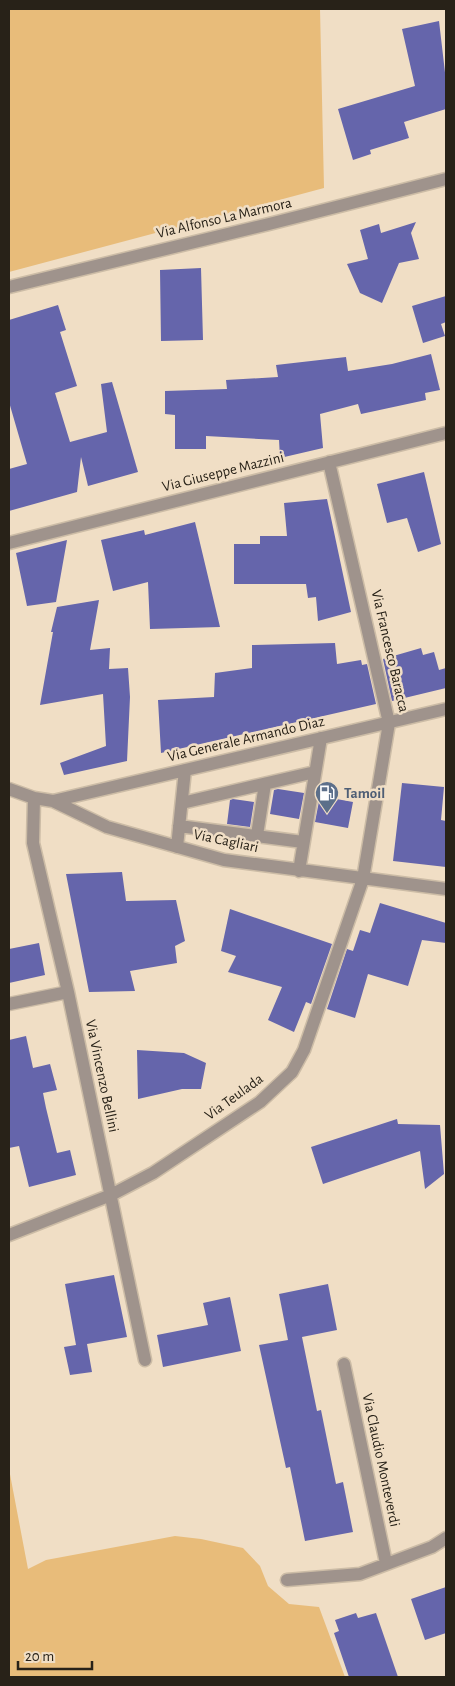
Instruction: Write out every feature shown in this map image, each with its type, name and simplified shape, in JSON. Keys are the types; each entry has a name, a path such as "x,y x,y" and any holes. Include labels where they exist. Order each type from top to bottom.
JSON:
{"street":[{"name":"Via Alfonso La Marmora","path":"9,287 446,179"},
{"name":"Via Giuseppe Mazzini","path":"9,543 446,433"},
{"name":"Via Francesco Baracca","path":"329,462 390,722 363,879"},
{"name":"Via Generale Armando Diaz","path":"53,801 446,709"},
{"path":"299,870 321,738"},
{"path":"178,847 185,770"},
{"path":"182,803 315,772"},
{"path":"257,835 265,784"},
{"name":"Via Cagliari","path":"9,790 34,798 53,801 107,827 224,860 446,889"},
{"name":"Via Vincenzo Bellini","path":"34,798 33,843 68,992 145,1360"},
{"path":"180,826 303,842"},
{"name":"Via Teulada","path":"9,1235 111,1195 153,1173 260,1102 292,1072 304,1050 363,879"},
{"path":"9,1004 68,992"},
{"name":"Via Claudio Monteverdi","path":"344,1364 386,1563"},
{"path":"287,1580 360,1574 432,1546 446,1538"}],"shaded area":[{"path":"9,9 320,9 324,188 9,272"},
{"path":"9,1469 28,1569 46,1560 175,1536 201,1539 243,1548 260,1566 268,1586 289,1604 319,1607 345,1677 9,1677"}],"building":[{"path":"439,21 446,81 446,109 404,122 409,138 370,150 371,154 353,160 338,109 415,86 402,29"},
{"path":"416,222 411,233 419,259 399,263 382,303 360,293 347,264 368,259 360,230 379,224 381,233"},
{"path":"201,268 203,340 161,341 160,270"},
{"path":"446,296 446,322 441,324 445,336 423,343 412,306"},
{"path":"58,305 66,330 60,332 77,386 55,393 70,442 107,432 101,384 112,382 138,472 88,486 81,457 77,492 9,511 9,469 27,464 9,402 9,320"},
{"path":"431,354 440,390 425,393 426,400 361,414 358,404 320,414 323,448 280,458 279,440 206,436 206,449 175,449 175,415 165,414 165,391 227,389 226,380 278,377 276,365 346,357 348,371 392,364"},
{"path":"424,472 441,544 418,552 407,518 387,523 377,484"},
{"path":"327,499 351,612 318,621 316,597 308,598 306,584 234,584 234,544 260,544 260,536 287,536 284,503"},
{"path":"195,522 220,627 150,629 148,582 113,591 101,540 144,530 145,535"},
{"path":"67,540 56,602 27,606 16,553"},
{"path":"99,600 90,650 110,648 109,669 128,668 130,697 127,761 64,775 60,763 106,746 103,694 40,705 53,632 51,632 57,607"},
{"path":"335,643 337,664 361,660 362,665 367,664 376,704 161,753 158,700 214,697 215,673 252,668 252,645"},
{"path":"421,648 423,655 434,652 439,670 446,668 446,688 392,701 383,659"},
{"path":"402,783 444,787 441,820 446,821 446,867 393,861"},
{"path":"274,790 304,793 299,819 270,814"},
{"path":"320,796 353,802 348,828 315,822"},
{"path":"230,800 254,802 250,827 227,824"},
{"path":"122,872 126,901 176,900 185,941 175,946 177,963 130,971 135,991 89,992 66,874"},
{"path":"380,903 446,923 446,943 422,940 408,986 368,974 355,1018 327,1009 347,949 353,951 360,930 370,933"},
{"path":"230,909 332,944 311,1004 306,1002 294,1032 268,1020 282,987 228,972 236,956 221,951"},
{"path":"39,943 45,975 9,983 9,949"},
{"path":"26,1036 33,1068 50,1064 57,1090 43,1093 46,1108 57,1153 70,1150 76,1175 29,1187 19,1146 9,1148 9,1040"},
{"path":"137,1050 184,1053 206,1063 201,1089 182,1089 138,1099"},
{"path":"397,1119 398,1124 440,1125 444,1174 425,1189 420,1151 323,1184 311,1147"},
{"path":"114,1275 127,1337 87,1344 92,1372 70,1375 64,1347 76,1345 65,1284"},
{"path":"328,1284 337,1330 302,1337 317,1411 321,1410 336,1484 343,1482 353,1532 305,1541 290,1467 286,1468 259,1345 288,1340 279,1294"},
{"path":"230,1297 241,1351 163,1367 157,1335 208,1325 203,1303"},
{"path":"446,1587 446,1633 425,1640 411,1599"},
{"path":"356,1613 358,1618 376,1613 398,1677 349,1677 334,1633 339,1631 335,1620"}],"place":[{"name":"Tamoil","path":"327,814"}]}
